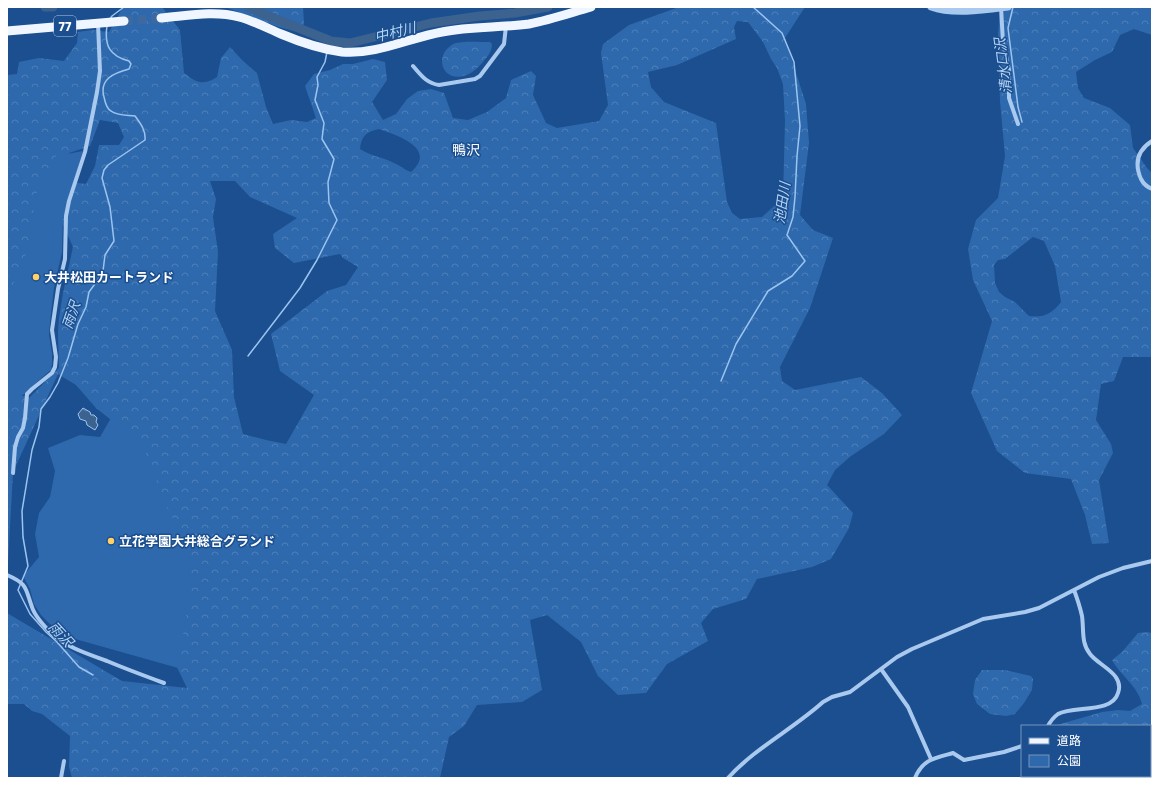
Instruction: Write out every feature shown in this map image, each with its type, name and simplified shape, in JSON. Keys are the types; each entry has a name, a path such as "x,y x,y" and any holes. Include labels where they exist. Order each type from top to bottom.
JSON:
{"main road":[{"path":"161,18 207,11 238,16 282,35 335,51 350,52 381,48 441,32 542,21 591,7"},
{"name":"77","path":"7,30 124,21"}],"street":[{"path":"931,7 947,11 1004,7 1003,43 1009,70 1009,98 1018,124"},
{"path":"13,473 15,447 26,418 27,394 52,373 55,367 56,357 52,330 57,296 65,259 66,216 85,152 100,72 98,23"},
{"path":"413,66 424,79 439,86 480,76 504,44 506,26"},
{"path":"1152,141 1145,146 1139,154 1137,163 1138,173 1143,183 1152,189"},
{"path":"728,778 740,764 824,702 832,697 850,692 881,668 912,649 983,619 1032,610 1051,602 1077,587 1099,577 1123,568 1152,561"},
{"path":"7,575 24,585 29,594 32,608 38,618 51,633 62,642 78,650 164,683"},
{"path":"1049,725 1058,714 1072,710 1104,706 1115,700 1119,692 1119,684 1116,676 1095,661 1085,647 1083,640 1082,616 1074,590"},
{"path":"881,668 908,707 931,759"},
{"path":"916,778 919,769 931,759 953,753 964,760 1004,752 1021,746"},
{"path":"60,778 64,761"}],"green space":[{"path":"123,7 162,7 180,30 184,73 200,82 208,82 212,80 217,77 221,58 230,47 257,73 266,107 273,124 291,120 307,122 316,118 305,86 314,74 330,70 343,64 353,64 373,59 385,62 387,80 372,102 383,120 396,114 407,99 418,91 431,89 444,93 453,118 468,120 487,112 506,98 511,80 531,71 536,76 533,95 546,123 557,128 599,121 608,105 601,53 603,44 629,25 679,7 805,7 785,38 806,104 809,143 800,215 813,230 833,238 810,308 780,367 782,381 795,390 861,377 882,393 902,415 884,434 851,456 835,470 827,485 853,513 849,528 831,559 812,567 757,579 746,599 713,609 701,623 708,641 667,664 646,693 618,695 598,676 581,642 547,615 530,620 542,690 522,702 477,705 464,726 449,737 440,778 72,778 69,767 70,736 42,714 32,711 24,704 7,704 7,613 122,681 187,688 171,655 134,438 96,408 76,385 58,374 13,472 7,582 7,390 29,398 59,368 59,318 73,247 59,216 71,182 86,184 95,166 99,145 119,145 124,137 118,123 100,120 90,146 69,153 63,177 7,315 7,75 17,74 19,62 39,58 64,61 77,43 78,32 92,30 109,32","holes":["737,21 748,22 763,42 777,68 783,84 785,121 783,198 762,217 740,219 732,213 727,202 716,123 664,102 651,87 648,72 677,65 736,39 734,27","379,129 404,139 417,149 420,156 418,164 411,172 390,161 360,149 363,137","210,181 235,181 250,197 297,218 273,234 275,248 294,263 340,254 343,258 358,267 346,285 327,291 271,334 280,371 314,395 286,444 243,434 234,397 232,350 215,311 218,252 213,217 216,199"]},
{"path":"225,7 303,7 304,24 298,32 279,27"},
{"path":"1000,7 1152,7 1152,35 1134,29 1120,35 1112,52 1095,60 1076,72 1078,88 1084,98 1110,108 1130,125 1133,148 1152,173 1152,357 1123,357 1114,381 1101,384 1096,420 1111,444 1113,453 1099,480 1109,543 1092,544 1085,515 1071,479 1025,473 997,451 971,393 992,321 973,280 968,249 976,220 998,198 1005,156 1000,101 998,36","holes":["1033,237 1044,241 1055,266 1061,302 1054,310 1043,316 1029,316 1015,302 999,292 995,283 994,265 998,260 1005,259"]},
{"path":"464,42 490,42 492,47 489,54 471,73 457,77 452,76 444,70 442,60 443,55 452,45"},
{"name":"大井松田カートランド","path":"83,151 63,217 62,252 54,288 50,322 49,335 52,353 51,370 26,393 19,397 7,393 7,302 15,280 23,265 29,242 36,194 56,156"},
{"name":"立花学園大井総合グランド","path":"115,411 141,443 154,470 161,497 189,548 191,584 178,668 68,637 50,624 41,615 34,604 30,589 23,576 39,557 35,534 39,513 50,497 55,471 48,448 80,435 100,437"},
{"path":"1138,633 1152,633 1152,735 1151,725 1057,725 1102,712 1118,710 1130,711 1142,704 1133,686 1112,660 1122,652"},
{"path":"982,670 1005,670 1031,676 1033,679 1032,690 1015,714 1006,716 990,714 977,704 973,694 975,680"}],"water":[{"path":"83,408 97,418 96,422 98,425 95,430 87,425 86,421 80,419 78,414"}],"waterway":[{"name":"中村川","path":"45,7 53,7"},
{"name":"雨沢","path":"110,19 124,7"},
{"name":"中村川","path":"248,7 331,41 350,43 431,23 515,13 548,7"},
{"name":"池田川","path":"721,381 736,344 768,291 792,276 805,261 787,235 793,217 800,126 794,62 782,33 753,7"},
{"name":"清水口沢","path":"1013,7 1008,28 1018,107 1022,122"},
{"name":"雨沢","path":"93,675 79,667 30,614 18,590 28,566 23,537 22,511 32,450 39,427 41,409 58,383 68,358 78,324 86,307 89,292 103,271 105,255 114,241 110,207 102,178 104,170 108,165 145,140 144,130 135,116 119,115 108,109 103,91 106,81 113,75 129,69 131,64 129,61 117,56 110,49 106,39 107,26"},
{"name":"中村川","path":"329,46 331,41"},
{"path":"248,356 300,288 317,260 337,220 329,203 328,182 334,159 322,139 324,123 315,100 318,85 317,77 325,62 327,52"}],"tunnel":[{"path":"124,21 161,18"}],"place":[{"name":"大井松田カートランド","path":"36,277"},
{"name":"立花学園大井総合グランド","path":"111,541"}],"district":[{"name":"鴨沢","path":"466,150"}]}
